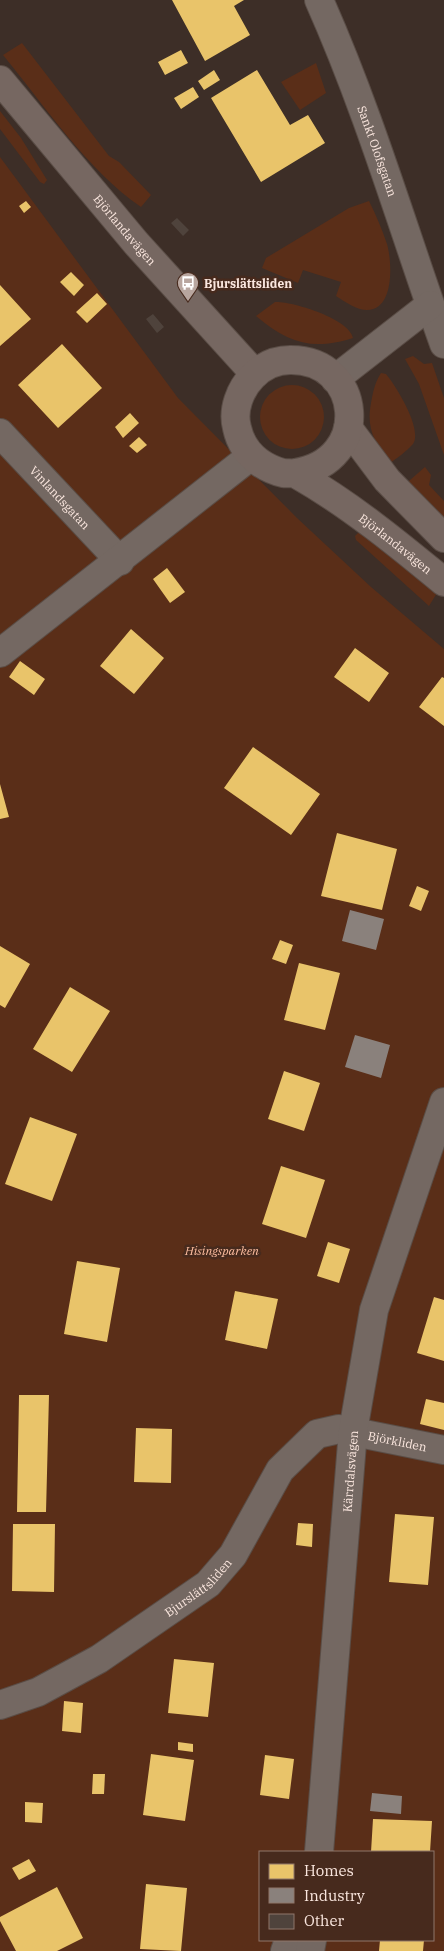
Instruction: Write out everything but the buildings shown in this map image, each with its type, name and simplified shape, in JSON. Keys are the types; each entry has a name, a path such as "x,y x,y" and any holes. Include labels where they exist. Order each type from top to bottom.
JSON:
{"street":[{"name":"Sankt Olofsgatan","path":"319,0 337,40 388,179 444,344"},
{"name":"Björlandavägen","path":"0,80 136,243 255,374"},
{"path":"335,379 430,305"},
{"name":"Björlandavägen","path":"295,473 319,466 329,460 338,451 348,428 347,402 335,379 318,366 296,360 274,363 255,374 241,392 236,414 239,437 252,456 272,469 295,473 354,512 444,582"},
{"path":"348,428 387,480 444,538"},
{"name":"Vinlandsgatan","path":"0,433 120,561"},
{"path":"0,653 252,456"},
{"name":"Kärrdalsvägen","path":"319,1851 353,1432 374,1310 444,1102"},
{"name":"Bjurslättsliden","path":"0,1705 38,1692 99,1659 208,1584 233,1555 280,1470 317,1434 339,1430 353,1432"},
{"name":"Björkliden","path":"353,1432 444,1450"}],"green space":[{"path":"22,43 109,156 119,162 151,195 141,207 121,192 85,156 3,55"},
{"path":"316,63 326,93 300,110 281,82"},
{"path":"0,111 21,138 47,180 44,184 40,182 0,129"},
{"name":"Hisingsparken","path":"0,157 178,398 297,518 371,587 444,649 444,1951 0,1951"},
{"path":"369,201 385,238 390,261 387,294 383,302 376,308 359,309 336,296 341,282 303,270 298,283 262,268 266,258 349,208"},
{"path":"275,302 283,302 319,312 342,324 353,338 325,344 313,344 301,342 279,333 256,316"},
{"path":"413,356 424,364 432,363 444,398 444,455 419,384 405,359"},
{"path":"381,373 386,374 407,408 415,437 413,444 389,464 376,442 370,421 373,391"},
{"path":"286,385 298,385 315,394 322,405 324,417 322,429 315,440 298,449 286,449 274,444 265,435 260,423 260,411 265,399 274,390"},
{"path":"425,467 431,475 429,485 444,501 444,526 402,487"},
{"path":"360,531 437,593 429,606 356,540 355,536"}],"place":[{"name":"Bjurslättsliden","path":"188,302"}]}
